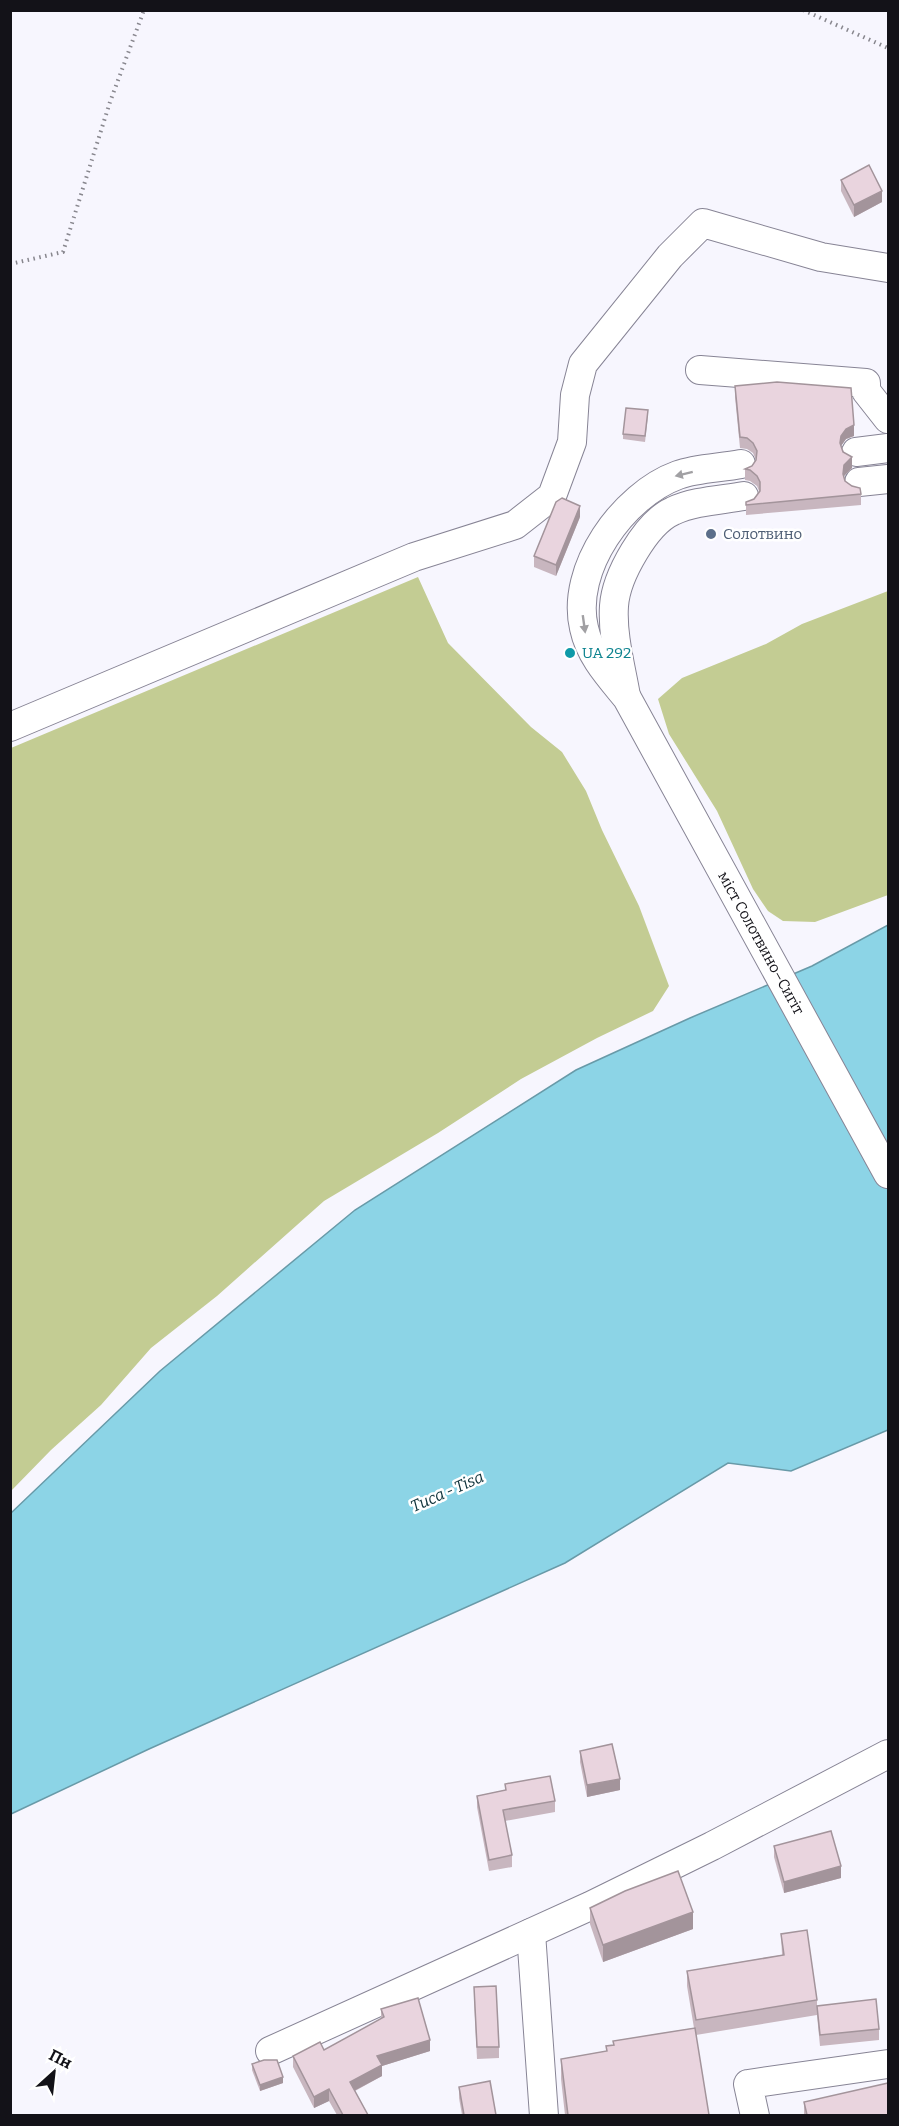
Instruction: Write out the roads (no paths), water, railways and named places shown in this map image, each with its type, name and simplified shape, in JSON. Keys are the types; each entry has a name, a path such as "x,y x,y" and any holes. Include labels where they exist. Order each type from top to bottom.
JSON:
{"street":[{"path":"10,726 414,557 515,525 552,496 572,442 575,395 583,364 670,256 703,223 820,257 888,268"},
{"path":"700,370 866,383 866,391 888,419"},
{"path":"856,452 888,448"},
{"path":"630,705 595,658 583,628 582,596 586,575 615,521 640,496 657,484 679,474 741,464"},
{"path":"859,482 888,479"},
{"path":"630,705 616,634 614,605 623,578 643,538 671,511 685,506 744,496"},
{"path":"615,521 643,538"},
{"name":"міст Солотвино–Сигіт","path":"630,705 888,1174"},
{"path":"270,2051 590,1906 712,1846 888,1754"},
{"path":"531,1933 544,2115"},
{"path":"754,2115 748,2084 888,2064"}],"water":[{"name":"Тиса - Tisa","path":"888,925 888,1430 791,1471 728,1463 565,1563 149,1749 11,1814 11,1513 160,1371 355,1210 576,1070 812,966"}],"place":[{"name":"Солотвино","path":"711,534"},
{"name":"UA 292","path":"570,653"}]}
